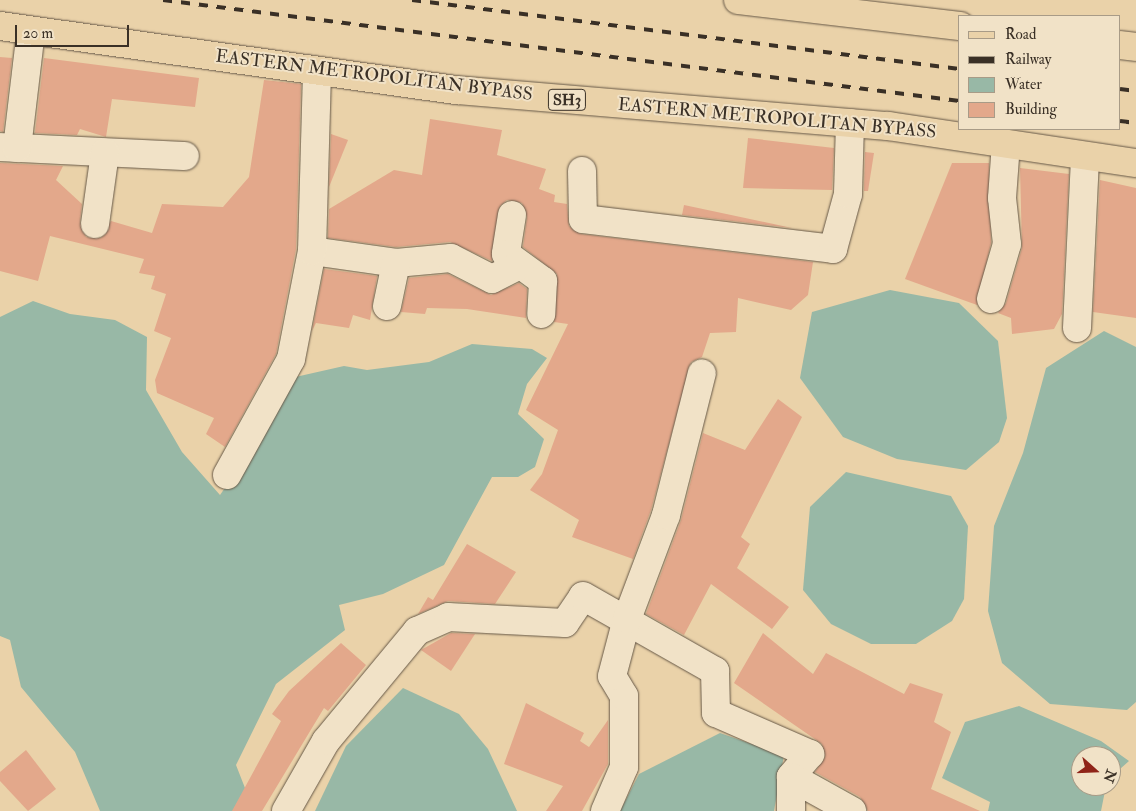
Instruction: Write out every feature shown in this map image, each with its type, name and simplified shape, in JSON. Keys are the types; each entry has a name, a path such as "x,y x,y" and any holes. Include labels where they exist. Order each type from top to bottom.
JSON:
{"main road":[{"path":"738,0 816,4 958,26"},
{"name":"EASTERN METROPOLITAN BYPASS","path":"0,26 458,90 850,123 1136,163"},
{"path":"1121,45 1136,47"}],"street":[{"path":"31,31 9,148 185,156"},
{"path":"227,475 291,359 312,251 317,70"},
{"path":"582,171 583,218 833,249 848,194 850,123"},
{"path":"990,299 1008,244 1002,198 1006,144"},
{"path":"95,224 105,153"},
{"path":"1077,328 1085,156"},
{"path":"512,215 506,254 543,281 541,314"},
{"path":"312,251 396,263 451,258 492,279 520,265"},
{"path":"387,306 396,263"},
{"path":"605,811 624,767 624,696 612,676 627,619 666,515 702,373"},
{"path":"286,811 326,741 417,631 448,617 565,623 583,596 627,619 714,671 716,713 810,754 791,777 791,811"},
{"path":"791,777 852,811"}],"water":[{"path":"890,290 959,303 998,341 1007,418 999,442 966,470 897,459 843,437 800,378 812,312"},
{"path":"33,301 70,314 115,320 147,337 146,390 182,452 220,495 256,443 291,378 344,366 367,370 429,362 472,344 532,349 547,358 527,384 518,414 544,439 535,467 518,477 492,477 444,565 383,594 339,605 345,630 276,684 236,765 254,811 100,811 75,752 21,687 10,640 0,636 0,317"},
{"path":"1104,331 1136,347 1136,702 1127,710 1050,704 1002,663 988,611 994,526 1023,453 1046,368"},
{"path":"846,472 951,496 968,526 964,599 952,621 916,644 871,644 831,624 803,590 810,507"},
{"path":"403,688 459,714 488,749 517,811 315,811 346,746"},
{"path":"1019,706 1101,741 1108,746 1071,746 1071,796 1104,796 1101,811 988,811 990,802 942,778 965,722"},
{"path":"720,733 784,755 774,811 620,811 639,774"},
{"path":"1121,755 1129,761 1121,768"}],"building":[{"path":"0,57 12,58 3,132 0,131"},
{"path":"44,58 199,78 195,107 112,99 106,137 80,129 77,135 35,133"},
{"path":"264,80 301,84 296,249 276,354 225,447 206,434 214,418 157,393 155,380 171,338 154,331 166,294 151,289 155,276 139,273 144,259 50,236 38,281 0,271 0,163 63,166 56,180 82,204 80,222 86,237 101,238 111,221 152,233 162,204 223,207 249,177"},
{"path":"430,119 502,130 497,155 546,169 539,189 555,195 554,202 567,204 569,226 581,234 813,262 808,295 791,310 738,298 736,332 710,333 702,357 691,362 651,510 633,559 572,537 579,520 530,490 542,474 558,430 526,410 568,324 554,322 557,274 523,247 527,217 522,203 507,200 500,206 492,261 450,242 396,247 328,238 329,209 394,170 422,175"},
{"path":"331,134 348,140 329,187"},
{"path":"748,138 834,148 832,190 743,188"},
{"path":"865,152 874,153 868,191 864,191"},
{"path":"952,163 989,163 991,243 977,305 905,279"},
{"path":"1020,168 1069,174 1062,314 1054,329 1012,334 1011,318 998,313 1006,303 1022,248"},
{"path":"1100,180 1136,188 1136,318 1093,312"},
{"path":"684,205 792,228 682,215"},
{"path":"324,269 377,276 370,320 353,315 349,328 316,323 312,331"},
{"path":"448,274 491,295 519,283 527,289 526,318 467,309 427,308 425,314 401,312 409,278"},
{"path":"778,399 802,417 741,537 750,544 737,568 789,607 772,629 711,584 684,635 646,614 681,520 703,433 745,450"},
{"path":"467,544 516,572 495,604 448,601 418,614 428,597 433,600"},
{"path":"451,633 475,634 451,671 421,650"},
{"path":"763,633 813,674 826,653 904,694 910,683 943,694 934,722 951,732 931,789 980,811 868,811 860,797 815,772 825,757 822,744 734,683"},
{"path":"341,643 366,665 328,711 324,708 262,811 232,811 281,721 272,714 289,691"},
{"path":"526,703 584,733 580,741 589,747 608,720 608,764 582,811 546,811 563,786 504,764"},
{"path":"26,750 56,789 28,811 0,781 0,772"}],"railway":[{"path":"163,0 958,101"},
{"path":"412,0 958,69"},
{"path":"1121,89 1136,91"},
{"path":"1121,121 1136,123"}]}
